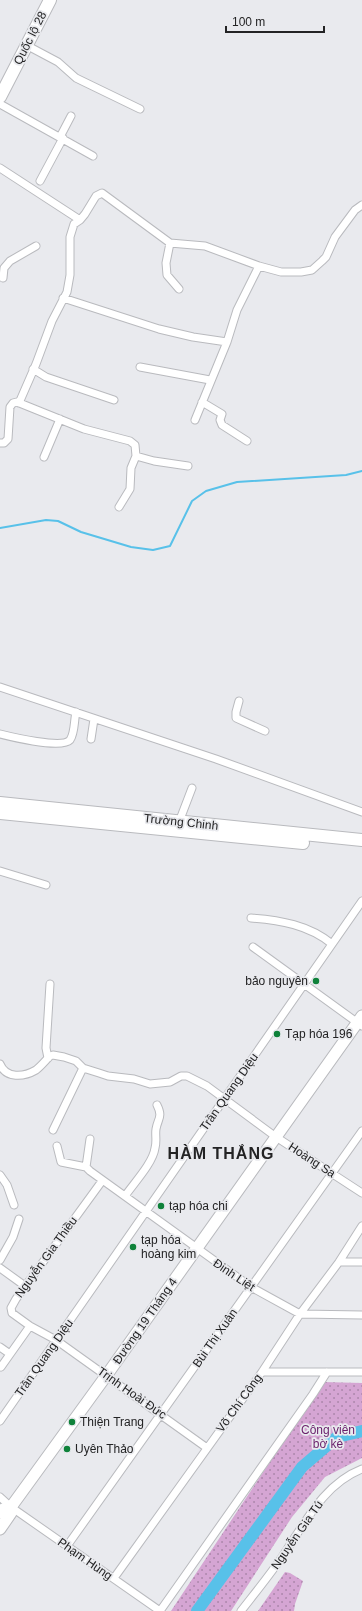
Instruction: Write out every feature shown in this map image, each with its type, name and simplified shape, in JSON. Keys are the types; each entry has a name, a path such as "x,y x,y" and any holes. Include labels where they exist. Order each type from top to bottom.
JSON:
{"highway":[{"name":"Quốc lộ 28","path":"0,97 50,0"},
{"name":"Trường Chinh","path":"0,803 362,840"},
{"name":"Trường Chinh","path":"0,813 194,833 362,848"}],"main road":[{"name":"Đường 19 Tháng 4","path":"0,1513 3,1509 11,1506 360,1021"},
{"name":"Đường 19 Tháng 4","path":"0,1529 11,1513 11,1506"}],"street":[{"path":"26,45 58,62 76,78 140,109"},
{"path":"0,104 93,156"},
{"path":"40,181 71,116"},
{"path":"0,168 80,220"},
{"path":"19,402 49,327 69,286 70,237 74,224 85,214 96,196 102,193 170,243 205,246 259,266 281,272 301,272 312,270 325,259 335,237 355,210 362,205"},
{"path":"170,243 166,263 167,275 179,289"},
{"path":"3,278 4,268 10,260 36,246"},
{"path":"195,420 210,380 227,342 236,310 259,266"},
{"path":"63,298 159,329 193,337 227,342"},
{"path":"140,367 210,380"},
{"path":"33,369 46,377 114,400"},
{"path":"0,443 4,443 8,439 9,410 11,404 15,402 19,402 84,429 130,441 135,445 136,456 131,468 130,490 119,507"},
{"path":"202,402 222,414 220,420 222,425 247,441"},
{"path":"44,457 60,419"},
{"path":"136,456 154,461 188,466"},
{"path":"0,687 223,762 362,812"},
{"path":"239,702 236,718 265,731"},
{"path":"0,734 50,743 63,743 69,740 72,736 76,712"},
{"path":"91,739 94,719"},
{"path":"179,822 192,788"},
{"path":"0,871 46,885"},
{"name":"Trần Quang Diệu","path":"0,1421 362,901"},
{"path":"251,918 273,920 303,927 332,944"},
{"path":"254,947 360,1021"},
{"path":"48,1058 46,1048 50,984"},
{"path":"0,1064 5,1072 11,1075 27,1074 40,1066 53,1055 76,1061 83,1068 54,1130"},
{"name":"Hoàng Sa","path":"83,1068 108,1076 134,1079 150,1084 170,1082 185,1075 225,1098 276,1137 332,1172 362,1193"},
{"path":"125,1196 151,1159 155,1149 156,1129 160,1121 160,1112 157,1105"},
{"name":"Bùi Thị Xuân","path":"67,1546 362,1131"},
{"path":"57,1146 61,1162 86,1167 90,1139"},
{"name":"Đinh Liệt","path":"86,1167 102,1181 251,1287 300,1314 362,1315"},
{"path":"0,1175 7,1185 14,1205"},
{"name":"Nguyễn Gia Thiều","path":"56,1340 30,1326 12,1313 11,1308 24,1286 102,1181"},
{"path":"0,1260 13,1237 18,1219"},
{"name":"Võ Chí Công","path":"114,1578 262,1372 300,1314 362,1226"},
{"path":"338,1262 362,1262"},
{"path":"0,1268 24,1286"},
{"path":"1,1367 30,1326"},
{"name":"Trịnh Hoài Đức","path":"56,1340 207,1448"},
{"path":"0,1347 10,1354"},
{"path":"262,1372 362,1372"},
{"path":"160,1611 313,1394 326,1372"},
{"name":"Nguyễn Gia Tú","path":"241,1611 329,1490 349,1474 362,1469"},
{"name":"Phạm Hùng","path":"0,1497 160,1611"}],"green space":[{"name":"Công viên bờ kè","path":"323,1382 362,1383 362,1458 325,1477 292,1517 231,1611 171,1611"},
{"path":"285,1572 290,1573 303,1581 294,1611 258,1611"}],"waterway":[{"path":"0,528 46,520 58,521 81,532 131,547 153,550 170,546 192,501 206,491 237,482 346,475 362,471"},
{"path":"197,1611 302,1467 337,1437 362,1431"}],"place":[{"name":"bảo nguyên","path":"316,981"},
{"name":"Tạp hóa 196","path":"277,1034"},
{"name":"tạp hóa chi","path":"161,1206"},
{"name":"tạp hóa hoàng kim","path":"133,1247"},
{"name":"Thiện Trang","path":"72,1422"},
{"name":"Uyên Thảo","path":"67,1449"}],"district":[{"name":"HÀM THẮNG","path":"221,1153"}]}
